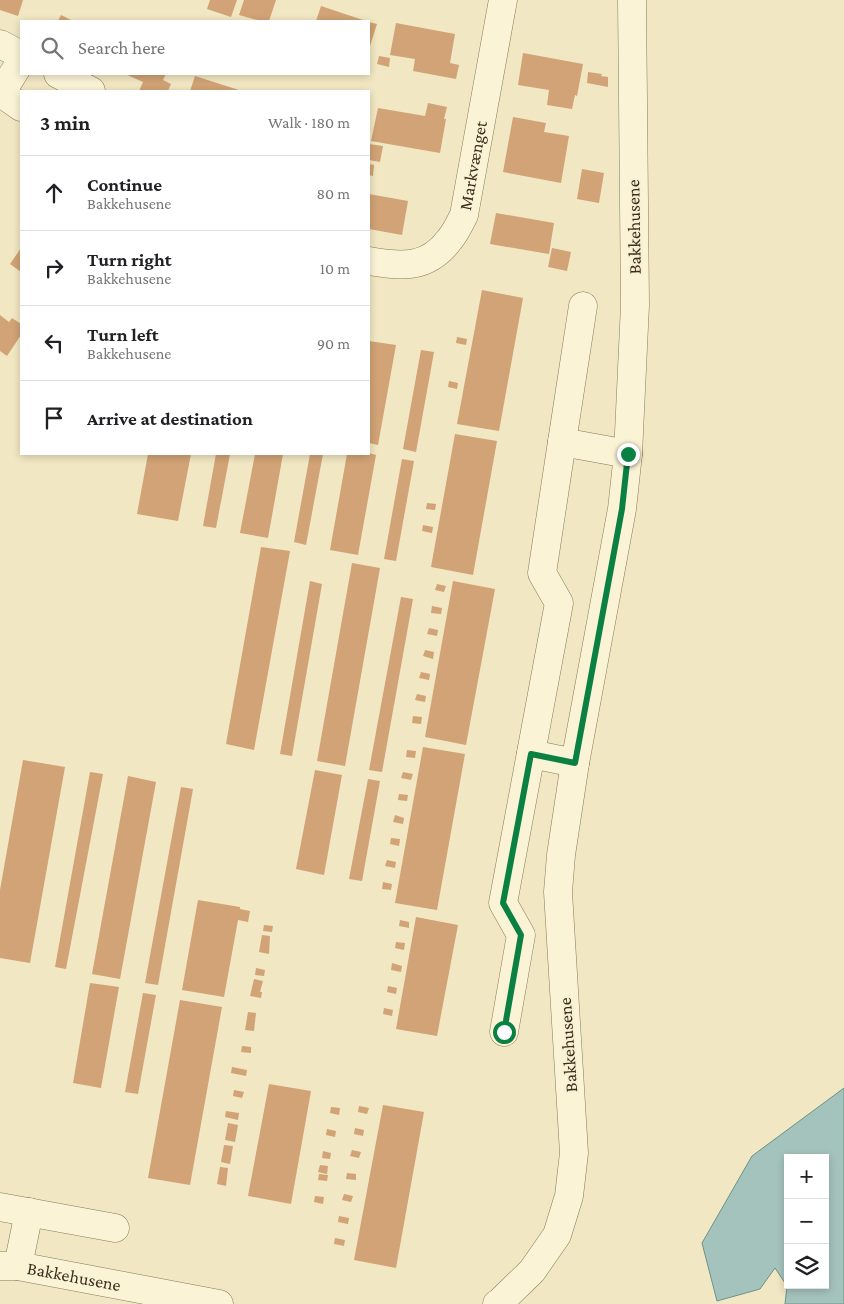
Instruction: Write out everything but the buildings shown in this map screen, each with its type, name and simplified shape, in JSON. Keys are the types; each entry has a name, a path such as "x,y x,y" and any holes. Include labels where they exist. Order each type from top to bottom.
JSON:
{"street":[{"name":"Markvænget","path":"370,261 392,265 414,264 436,255 451,238 464,215 503,0"},
{"name":"Bakkehusene","path":"499,1303 532,1271 557,1235 569,1196 574,1153 558,892 561,855 575,763 622,509 628,454 635,305 632,0"},
{"path":"0,44 20,54"},
{"path":"7,98 20,64"},
{"path":"60,75 89,90"},
{"path":"504,1032 521,935 503,903 559,603 542,573 583,306"},
{"path":"562,442 628,454"},
{"path":"531,754 575,763"},
{"path":"0,1207 115,1228"},
{"name":"Bakkehusene","path":"29,1212 9,1266 219,1304"}],"water":[{"path":"844,1088 844,1304 785,1304 787,1289 829,1289 829,1154 784,1154 784,1282 775,1268 760,1289 717,1301 702,1243 752,1156"}],"route":[{"path":"504,1032 521,935 503,903 531,754 575,763 622,509 628,454"}]}
